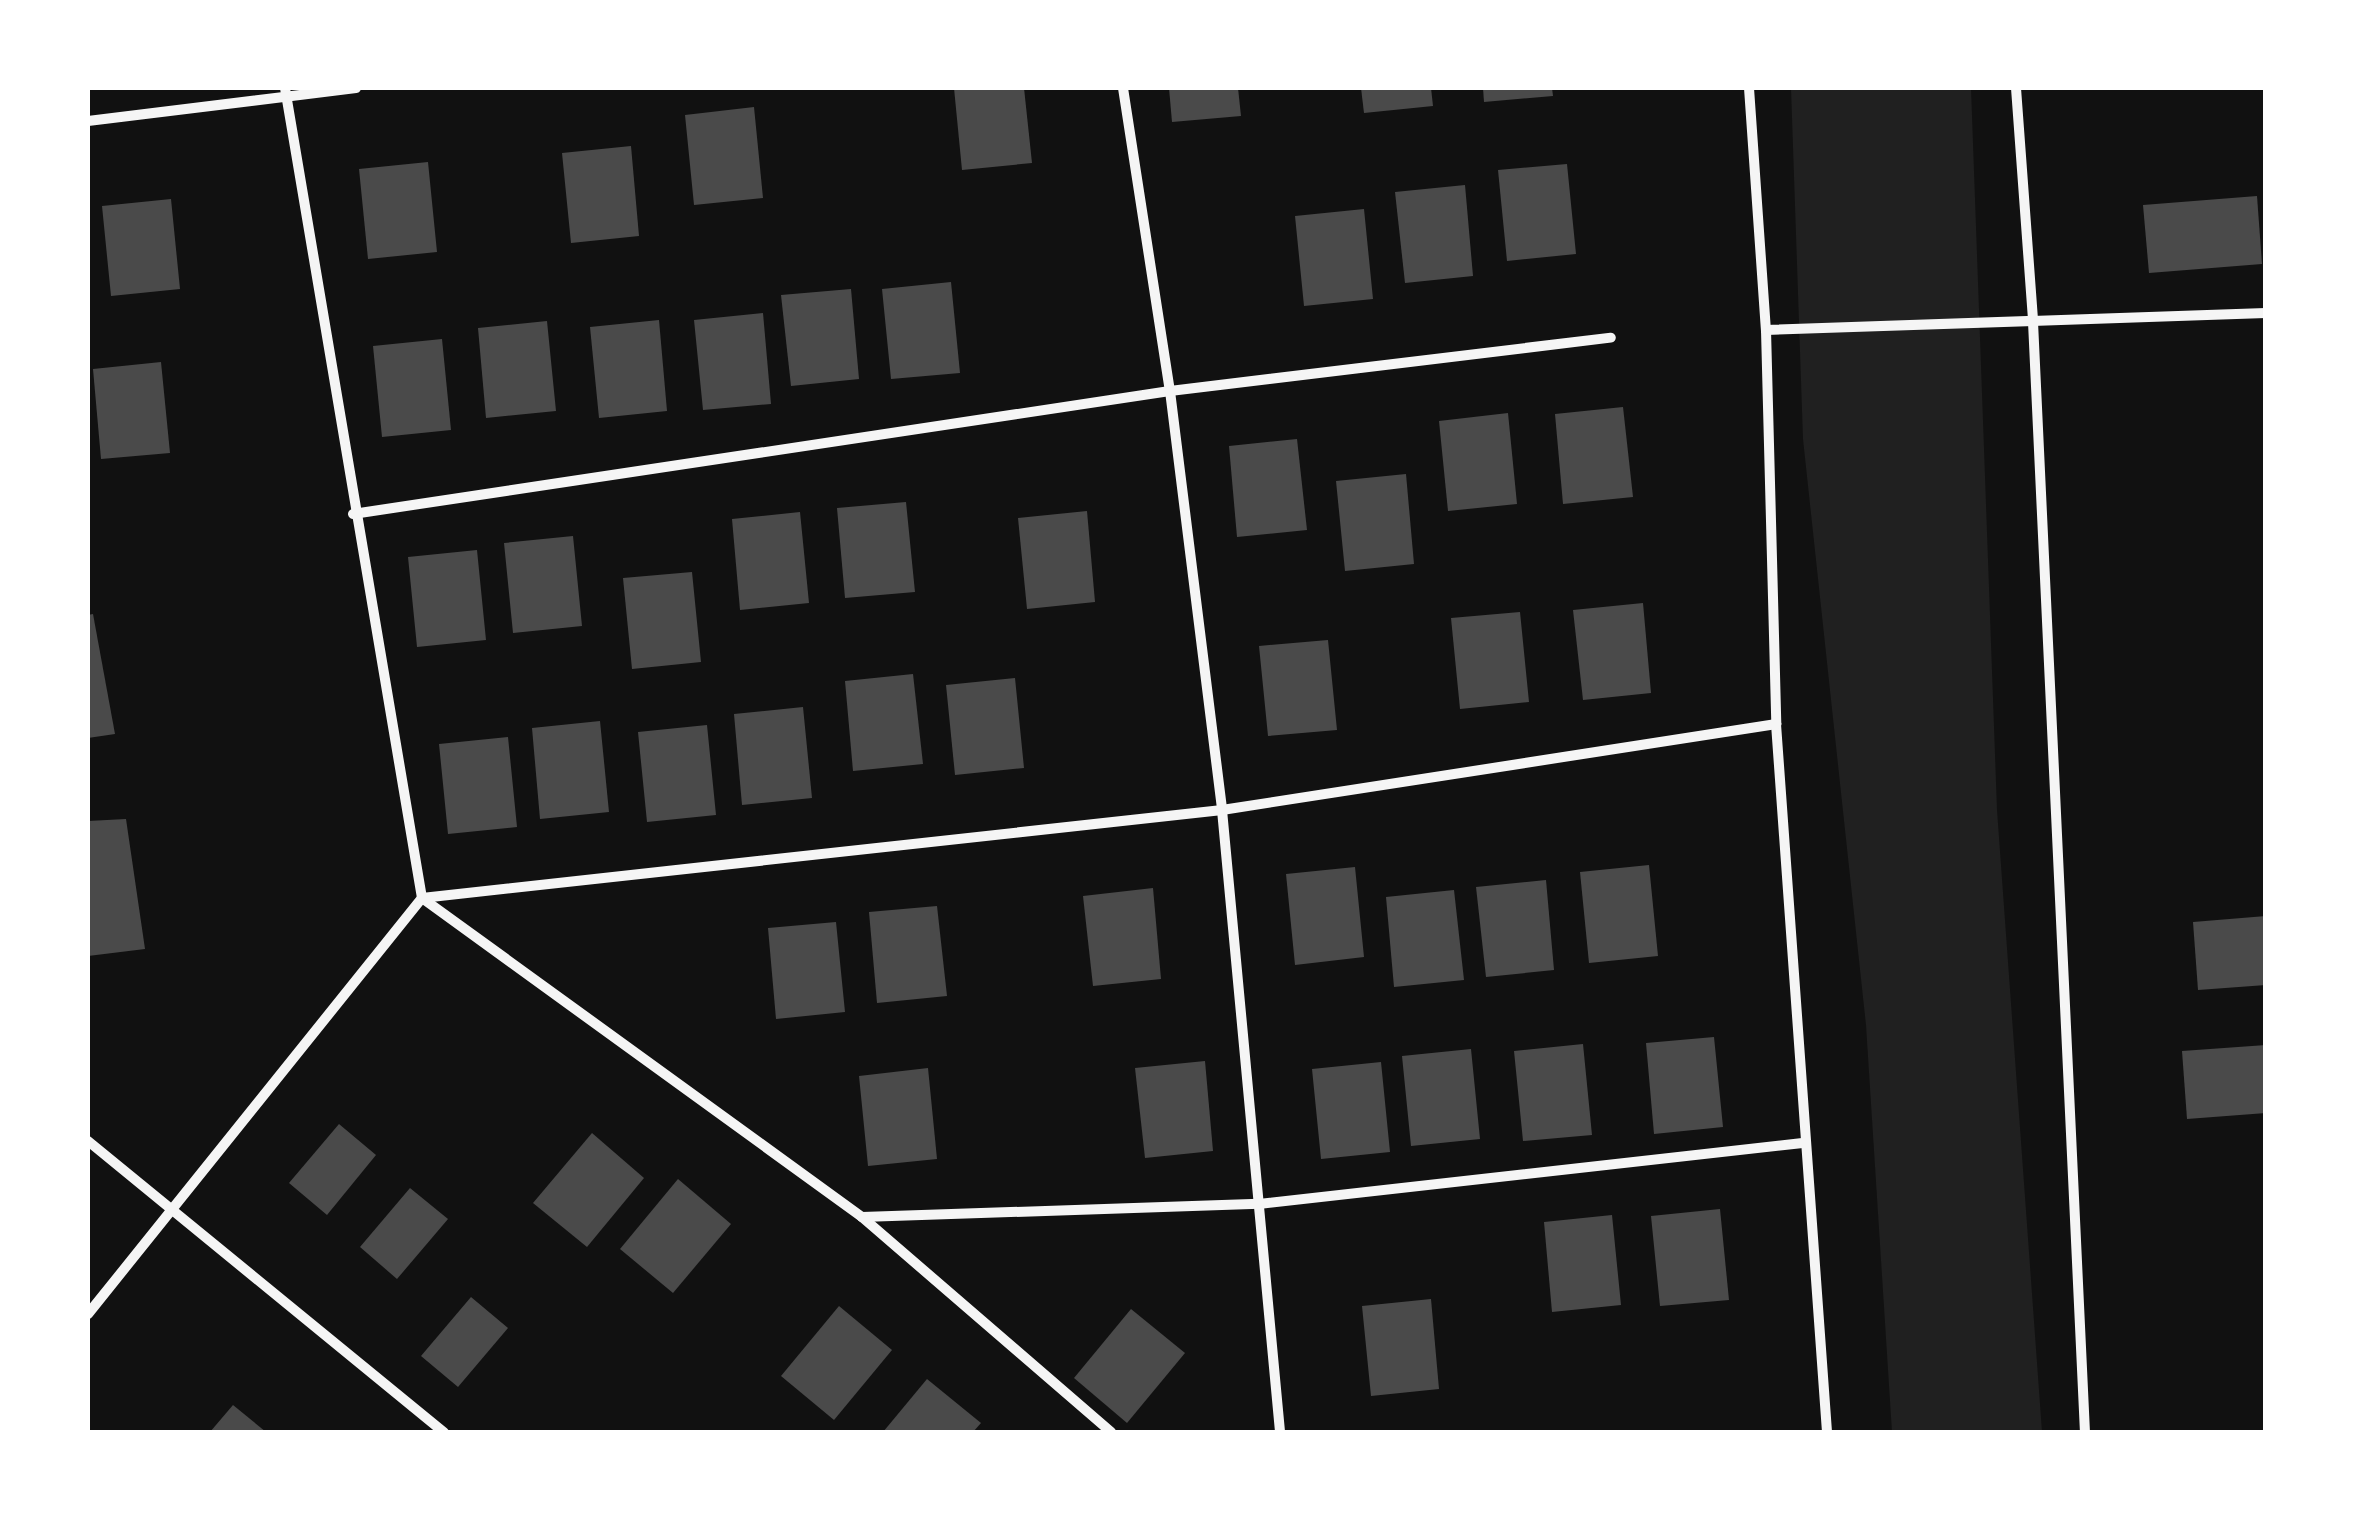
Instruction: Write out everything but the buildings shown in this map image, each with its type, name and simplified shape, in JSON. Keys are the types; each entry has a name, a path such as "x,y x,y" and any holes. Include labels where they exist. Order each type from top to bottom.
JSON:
{"street":[{"path":"88,121 286,92 356,88"},
{"path":"1124,88 1170,390 1222,810 1280,1432"},
{"path":"1749,88 1766,330 1776,724 1803,1143 1827,1432"},
{"path":"2016,88 2033,322 2085,1432"},
{"path":"286,92 354,514 422,898 862,1217 1111,1432"},
{"path":"1766,330 2266,314"},
{"path":"354,514 1170,390 1611,338"},
{"path":"88,1314 422,898 1222,810 1776,724"},
{"path":"88,1141 444,1432"},
{"path":"862,1217 1259,1204 1803,1143"}],"shaded area":[{"path":"1791,88 1971,88 1997,810 2042,1432 1892,1432 1866,1025 1803,439"}]}
